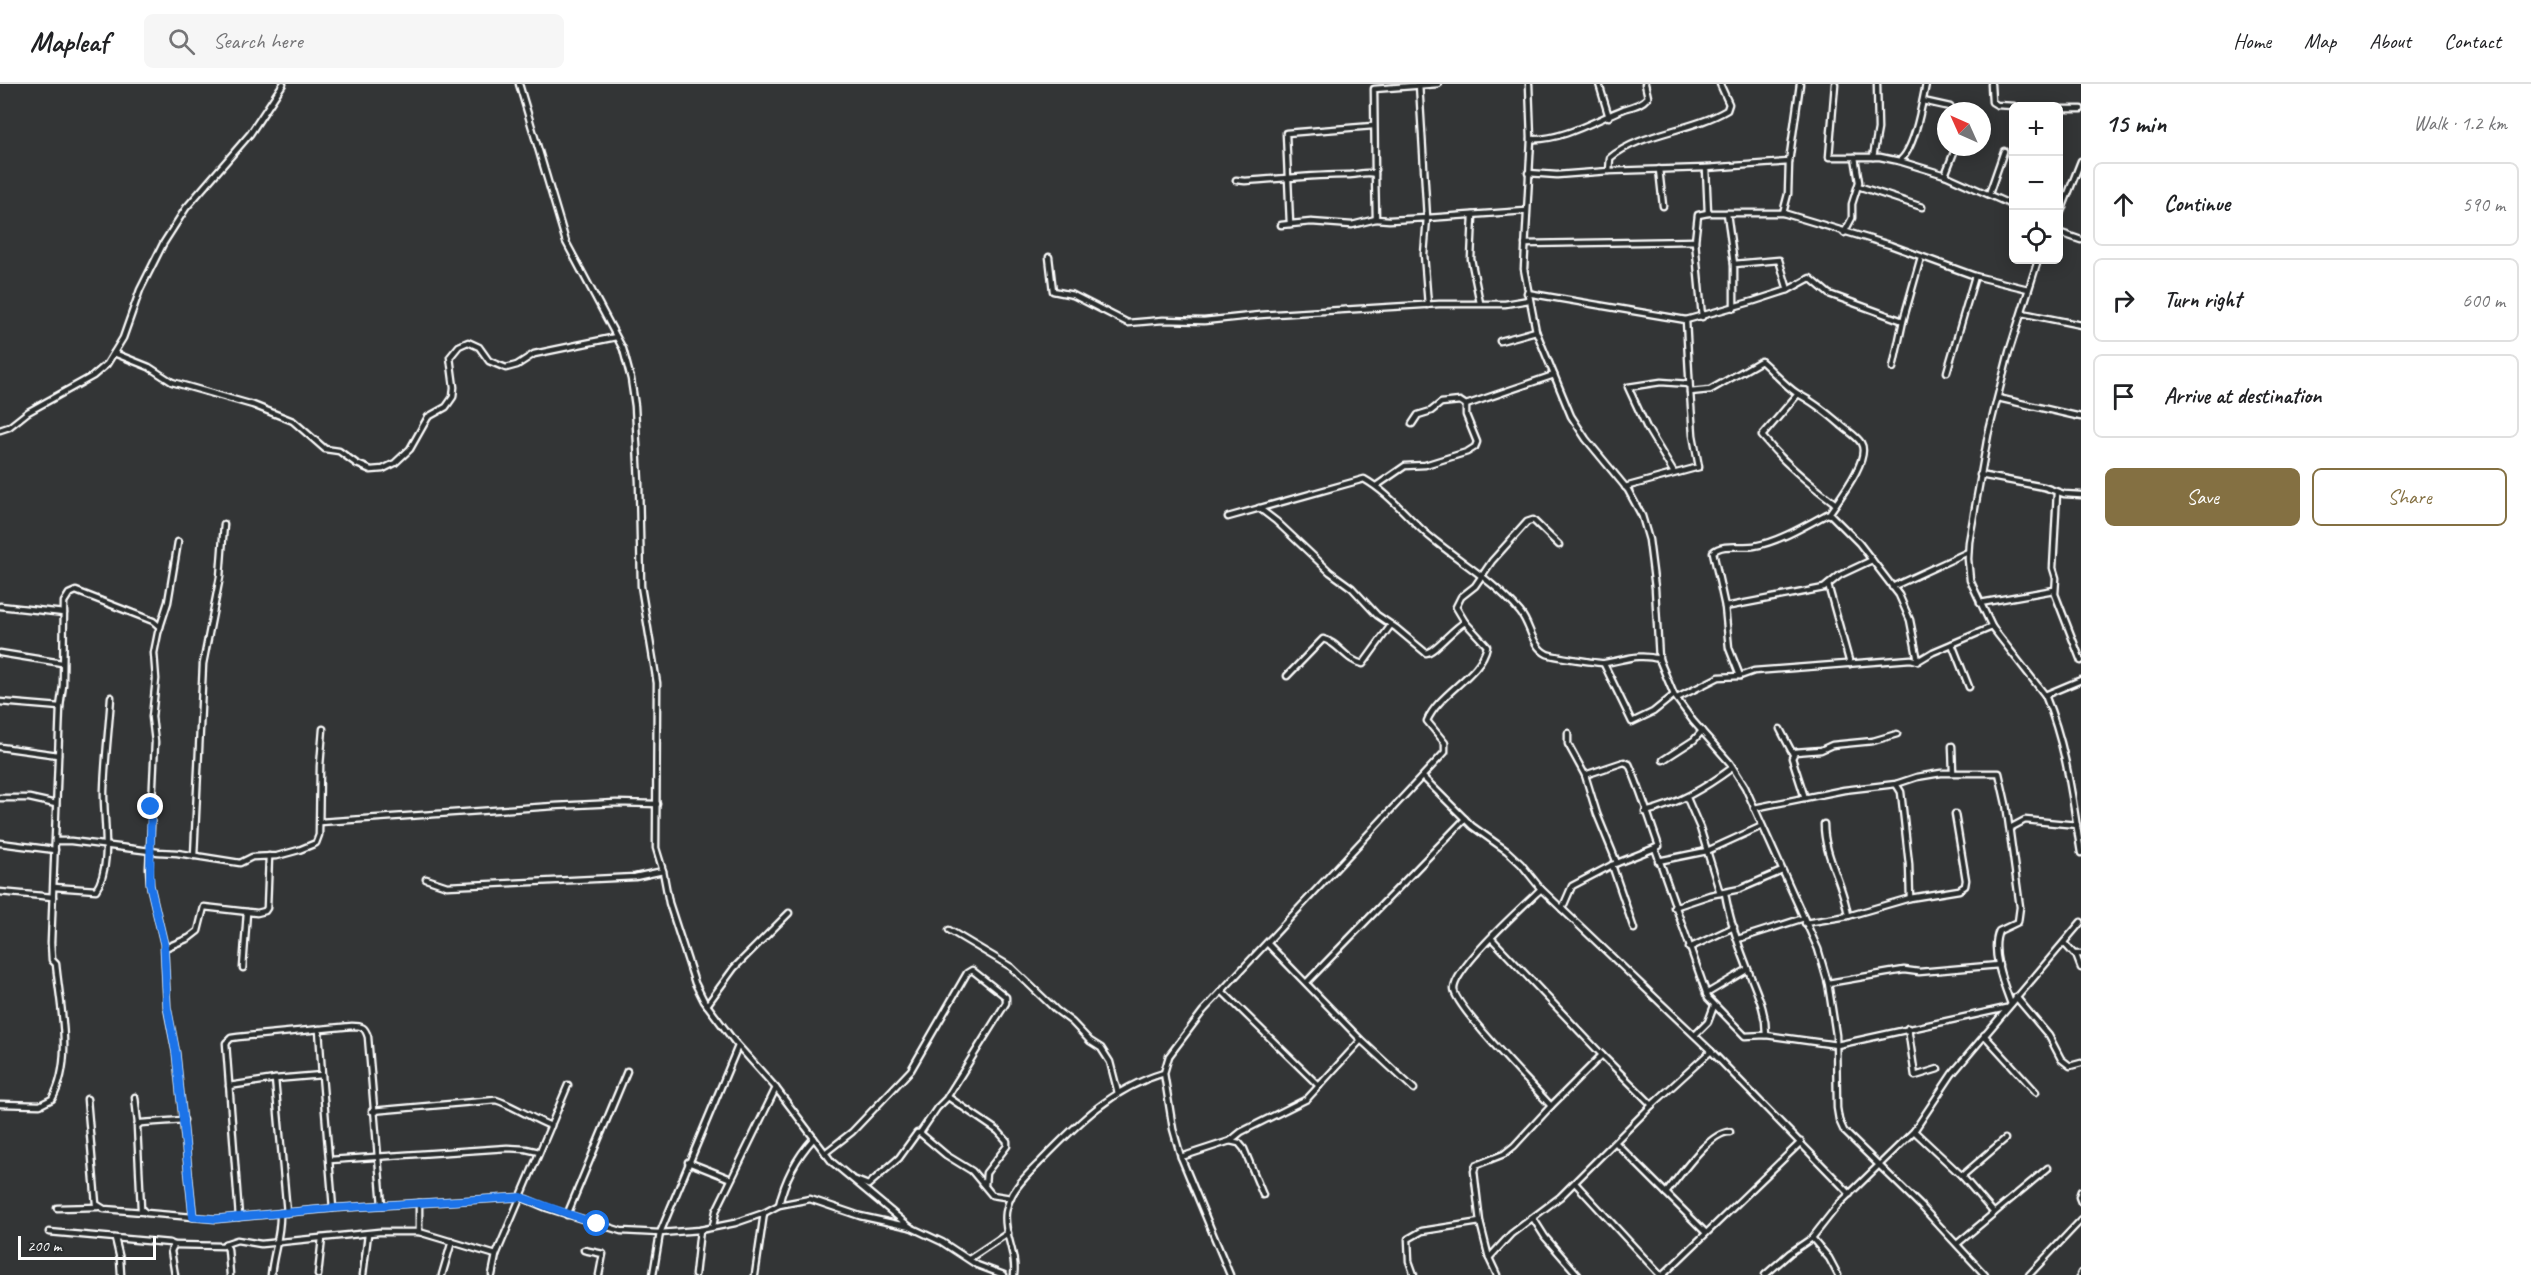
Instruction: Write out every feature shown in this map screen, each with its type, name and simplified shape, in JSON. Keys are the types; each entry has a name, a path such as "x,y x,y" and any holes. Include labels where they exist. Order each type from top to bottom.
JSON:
{"street":[{"path":"0,430 9,427 28,412 93,376 107,364 163,244 192,201 250,134 283,84"},
{"path":"519,84 567,242 623,349 635,406 641,586 657,683 656,848 669,903 695,983 707,1005 738,1046 776,1088 825,1153 850,1178 910,1227"},
{"path":"1376,219 1374,87 1438,84"},
{"path":"1529,84 1531,139 1524,268 1527,293 1536,331 1578,427 1625,487 1642,516 1649,540 1655,588 1659,659 1676,697 1732,768 1754,808 1818,949 1828,983 1837,1045 1839,1120 1855,1144 1958,1244 1985,1275"},
{"path":"1599,84 1609,117"},
{"path":"1531,139 1541,140 1559,135 1609,117 1646,100 1648,97 1645,84"},
{"path":"1609,171 1610,158 1618,152 1662,133 1701,123 1727,110 1729,104 1720,84"},
{"path":"1783,213 1788,194 1789,162 1800,84"},
{"path":"1835,84 1829,157 1873,157 1899,161 1945,175 2009,204"},
{"path":"1873,157 1878,129 1877,84"},
{"path":"1899,161 1912,141 1926,84"},
{"path":"1990,84 1992,102 1997,105 2009,106"},
{"path":"1419,85 1427,218 1424,254 1428,305"},
{"path":"1923,101 1937,104"},
{"path":"2063,109 2081,109"},
{"path":"1290,224 1286,133 1373,126"},
{"path":"1989,194 2004,151"},
{"path":"1945,175 1952,156"},
{"path":"1844,233 1852,218 1852,204 1858,186 1855,157"},
{"path":"2062,210 2081,161"},
{"path":"1528,173 1557,174 1706,168 1789,162"},
{"path":"1706,168 1708,213"},
{"path":"1659,169 1663,206"},
{"path":"1236,180 1245,182 1328,174 1349,176 1370,172 1375,174"},
{"path":"1858,186 1922,207"},
{"path":"1281,225 1311,222 1352,225 1376,219 1526,211"},
{"path":"1702,317 1695,241 1696,217 1708,213 1783,213 1890,246 1975,276 2028,289"},
{"path":"1727,213 1734,264 1734,308"},
{"path":"1473,215 1471,259 1480,303"},
{"path":"2063,234 2081,240"},
{"path":"1525,244 1695,241"},
{"path":"1049,257 1053,291 1073,295 1128,323 1163,320 1204,321 1260,315 1428,305 1505,304 1529,300"},
{"path":"1893,368 1921,257"},
{"path":"1734,264 1779,260 1788,290"},
{"path":"2037,264 1998,398 1980,475 1968,552 1970,580 1992,627 2044,695 2067,759 2081,853"},
{"path":"1947,372 1975,276"},
{"path":"1527,293 1686,320 1734,308 1788,290 1810,278 1829,294 1903,321"},
{"path":"2022,313 2081,325"},
{"path":"1625,487 1699,467 1693,435 1686,320"},
{"path":"1500,341 1536,331"},
{"path":"114,353 172,382 253,405 293,421 325,449 339,451 357,464 371,470 383,469 395,463 410,449 428,417 446,407 453,397 454,387 450,357 459,345 468,342 479,348 489,361 506,368 517,365 534,354 615,337"},
{"path":"1690,392 1710,390 1761,361 1779,376 1787,387 1815,402 1862,444 1864,454 1857,470 1829,514 1769,542 1755,546 1717,548 1712,555 1725,607 1729,648 1740,676"},
{"path":"1466,405 1554,375"},
{"path":"1674,473 1647,428 1628,387 1661,382 1689,384"},
{"path":"1798,394 1762,436 1781,458 1807,482 1836,504"},
{"path":"1998,398 2081,417"},
{"path":"1412,424 1418,415 1431,411 1441,403 1460,400 1466,405"},
{"path":"1376,486 1405,466 1425,465 1467,452 1475,447 1477,442 1466,415 1466,405"},
{"path":"1980,475 2081,495"},
{"path":"1228,518 1364,479 1376,486 1429,536 1519,611 1537,645 1547,654 1604,664 1625,657 1645,655 1659,659"},
{"path":"2057,492 2054,590 2081,661"},
{"path":"1259,508 1330,572 1352,588 1371,609 1428,654 1454,628 1464,622"},
{"path":"1829,514 1859,543 1899,595 1910,620 1918,661"},
{"path":"1230,1275 1180,1157 1173,1129 1164,1073 1174,1049 1203,1011 1445,752 1446,746 1427,721 1429,716 1449,692 1470,674 1486,651 1484,642 1464,622 1456,607 1458,602 1530,520 1537,523 1560,545"},
{"path":"194,856 203,664 220,578 224,524"},
{"path":"178,542 168,602 154,652 156,679 152,708 154,742 150,885 165,948 167,1006 176,1053 193,1217"},
{"path":"1892,587 1968,552"},
{"path":"1725,607 1824,588 1840,574 1872,560"},
{"path":"1828,585 1850,664"},
{"path":"1980,603 2054,590"},
{"path":"0,1104 16,1106 47,1104 56,1093 65,1035 56,964 52,960 65,597 76,591 153,621 160,627"},
{"path":"0,606 64,613"},
{"path":"1287,676 1323,639 1331,642 1355,663 1362,664 1391,626"},
{"path":"1604,664 1632,722 1676,697 1719,677 1740,676 1754,671 1911,659 1918,661 1992,627"},
{"path":"1952,644 1968,687"},
{"path":"0,652 62,663"},
{"path":"2044,695 2081,680"},
{"path":"54,887 96,890 100,884 106,844 104,791 111,697"},
{"path":"0,702 60,707"},
{"path":"56,841 106,844 240,863 252,857 299,850 316,843 320,822 320,766 323,729"},
{"path":"1780,729 1793,754 1805,798"},
{"path":"1663,759 1694,740 1702,731"},
{"path":"1568,733 1568,744 1585,775 1635,929"},
{"path":"1793,754 1821,750 1832,745 1874,741 1897,734"},
{"path":"1952,746 1953,772"},
{"path":"0,747 58,755"},
{"path":"1562,909 1572,886 1615,864 1659,846 1629,764 1624,762 1585,775"},
{"path":"1645,812 1687,798 1732,768"},
{"path":"1754,808 1844,790 1896,784 1917,777 1953,772 1999,773 2010,828 2020,907 2018,922 1999,931 1996,944 2001,979 2011,1004"},
{"path":"1424,777 1465,819 1489,840 1508,851 1541,889 1695,1035 1851,1194"},
{"path":"1896,784 1900,792 1909,864 1910,898"},
{"path":"0,798 30,798 57,804"},
{"path":"1687,798 1766,1015 1766,1035"},
{"path":"320,822 616,802 657,804"},
{"path":"1738,939 1804,921 1848,916 1910,898 1959,890 1965,886 1954,814"},
{"path":"1307,982 1465,819"},
{"path":"2010,828 2025,820 2077,825"},
{"path":"1824,824 1824,839 1834,874 1846,901 1848,916"},
{"path":"1658,861 1707,851 1762,826"},
{"path":"0,843 55,850"},
{"path":"1654,848 1706,994 1713,1006 1745,1036 1766,1035 1837,1045 2006,1008"},
{"path":"165,948 189,938 198,931 204,908 257,913 265,911 269,856"},
{"path":"426,879 447,886 635,877 663,871"},
{"path":"1674,907 1740,889 1782,871"},
{"path":"1541,889 1464,967 1454,989 1455,997 1485,1034 1551,1106"},
{"path":"0,892 53,897"},
{"path":"243,969 247,912"},
{"path":"707,1005 734,968 789,913"},
{"path":"1765,1275 1790,1253 1812,1238 1838,1205 1914,1131 1936,1095 2006,1008 2081,922"},
{"path":"1689,948 1734,927"},
{"path":"949,930 1011,967 1090,1041 1101,1048 1110,1062 1118,1093"},
{"path":"1492,939 1652,1105"},
{"path":"1267,943 1361,1040 1414,1089"},
{"path":"2064,943 2078,955 2081,968"},
{"path":"1828,983 1904,970 1919,972 1999,965"},
{"path":"825,1153 852,1132 911,1070 971,969 1006,997 986,1037 956,1080 948,1097 899,1158 868,1185 850,1178"},
{"path":"1706,994 1748,969"},
{"path":"1222,991 1319,1086"},
{"path":"2016,997 2049,1036 2061,1059 2070,1066 2081,1063"},
{"path":"1695,1035 1708,1022 1713,1006"},
{"path":"239,1217 229,1068 224,1051 226,1043 231,1038 352,1026 362,1026 366,1029 382,1205"},
{"path":"1908,1028 1915,1076 1938,1069"},
{"path":"319,1029 333,1208"},
{"path":"1984,1035 2036,1092"},
{"path":"1180,1157 1230,1141 1241,1132 1307,1099 1361,1040"},
{"path":"653,1275 660,1233 738,1046"},
{"path":"1489,1258 1511,1234 1575,1183 1652,1105 1711,1051"},
{"path":"1497,1275 1489,1258 1480,1222 1474,1171 1476,1166 1504,1154 1514,1146 1602,1055"},
{"path":"567,1215 627,1071"},
{"path":"1014,1275 1015,1259 1008,1233 1006,1213 1011,1198 1022,1180 1070,1130 1118,1093 1136,1082 1164,1073"},
{"path":"230,1086 322,1075"},
{"path":"275,1079 287,1213"},
{"path":"492,1275 496,1255 568,1085"},
{"path":"712,1226 716,1211 776,1088"},
{"path":"135,1097 143,1212"},
{"path":"948,1097 998,1131 1007,1141 1007,1146 986,1173 985,1185"},
{"path":"87,1099 95,1200 98,1207"},
{"path":"372,1111 449,1105 483,1099 496,1100 507,1103 533,1119 551,1126"},
{"path":"138,1124 184,1120"},
{"path":"1914,1131 1962,1176 1994,1213"},
{"path":"1666,1193 1713,1137 1730,1132"},
{"path":"920,1133 946,1155 972,1171 996,1197 1011,1198"},
{"path":"778,1205 783,1186 798,1156 814,1138"},
{"path":"1962,1176 2005,1139"},
{"path":"1230,1141 1239,1143 1244,1149 1263,1195"},
{"path":"1575,1183 1661,1275 1801,1142"},
{"path":"1616,1143 1706,1233"},
{"path":"330,1160 377,1159 507,1148 539,1152"},
{"path":"688,1162 731,1179"},
{"path":"1958,1244 2048,1168"},
{"path":"2081,1191 2079,1197 2081,1202"},
{"path":"57,1208 98,1207 193,1217 239,1217 333,1208 521,1197 567,1215 621,1231 660,1233 700,1230 735,1223 764,1213 778,1205 810,1199 860,1216 910,1227 1004,1275"},
{"path":"418,1203 419,1232"},
{"path":"271,1275 278,1241 280,1213"},
{"path":"755,1275 764,1213"},
{"path":"1533,1218 1545,1238 1578,1275"},
{"path":"2029,1275 2081,1220"},
{"path":"1414,1275 1409,1261 1408,1239 1422,1232 1480,1222"},
{"path":"695,1275 700,1230"},
{"path":"49,1232 174,1245 223,1246 237,1240 261,1244 368,1234 419,1232 496,1255"},
{"path":"969,1259 1008,1233"},
{"path":"363,1275 368,1234"},
{"path":"115,1238 120,1259 120,1275"},
{"path":"318,1275 322,1238"},
{"path":"1812,1238 1829,1258 1838,1275"},
{"path":"442,1275 452,1241"},
{"path":"225,1244 228,1249 230,1275"},
{"path":"174,1245 171,1251 175,1275"},
{"path":"584,1250 603,1254 599,1275"}],"route":[{"path":"151,807 150,885 164,944 167,1006 176,1053 193,1217 216,1219 336,1208 521,1197 597,1224"}]}
